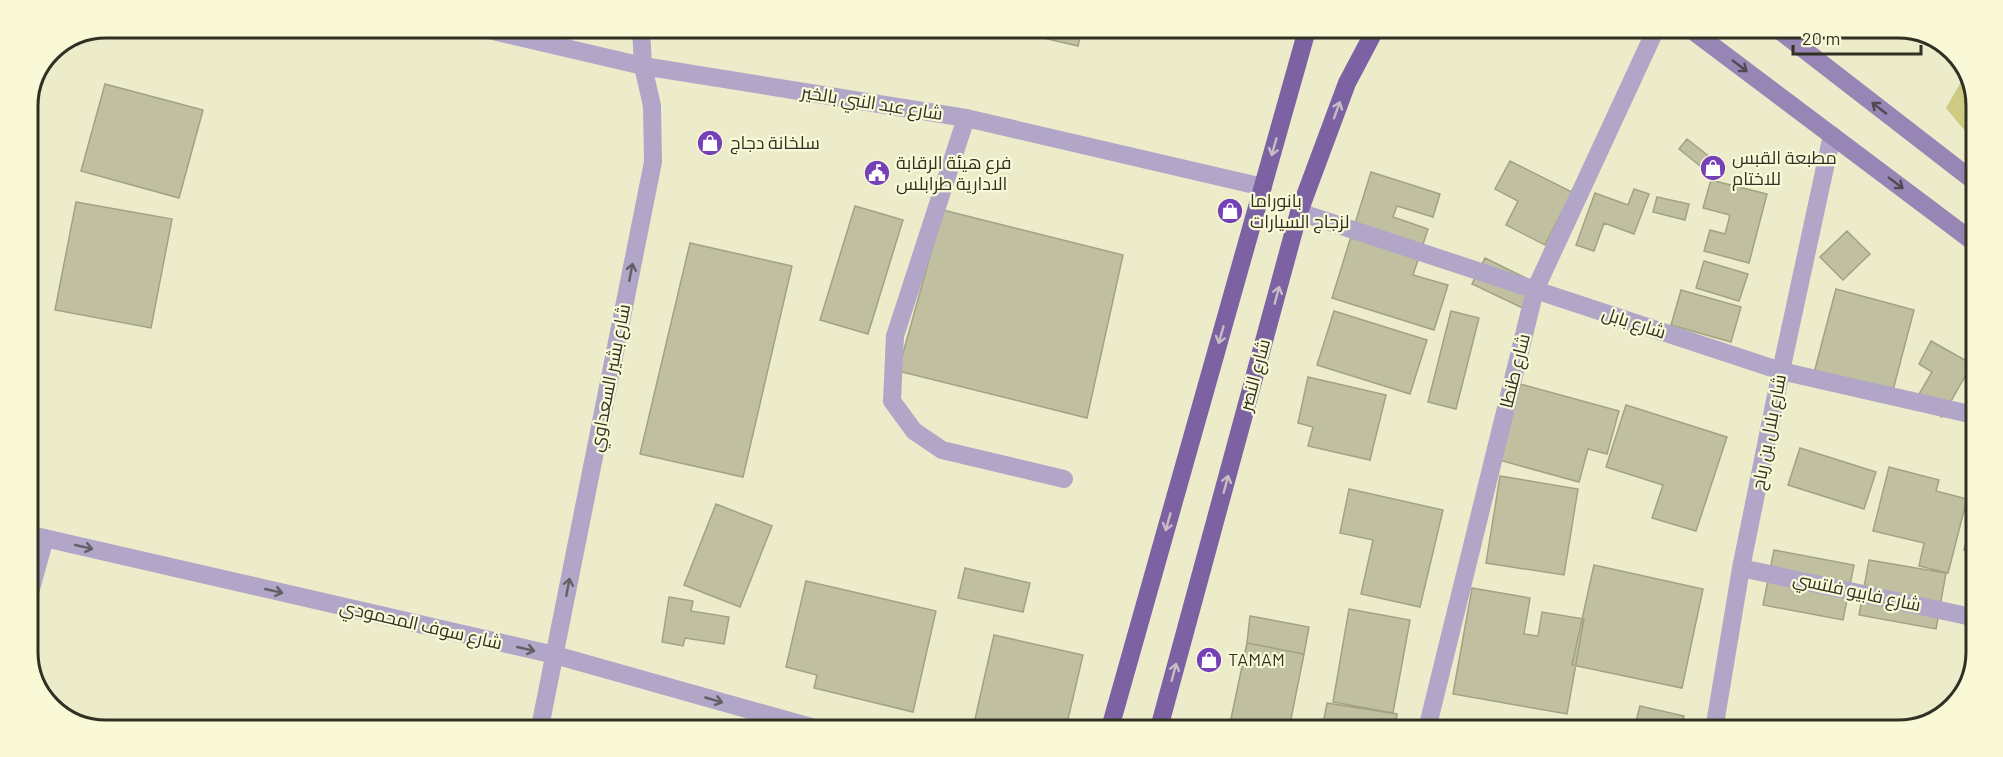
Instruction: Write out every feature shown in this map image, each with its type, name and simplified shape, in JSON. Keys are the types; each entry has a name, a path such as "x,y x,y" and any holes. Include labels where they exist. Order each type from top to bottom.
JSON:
{"highway":[{"path":"1112,720 1305,38"},
{"name":"شارع النصر","path":"1161,720 1299,212 1347,83 1371,38"}],"main road":[{"path":"1703,38 1965,236"},
{"path":"1789,38 1965,174"}],"street":[{"name":"شارع عبد النبي بالخير","path":"523,38 643,66 966,118 1263,187"},
{"name":"شارع بشير السعداوي","path":"541,720 653,162 652,106 643,66 642,38"},
{"name":"شارع طنطا","path":"1429,720 1535,290 1652,38"},
{"path":"966,118 895,336 892,401 914,431 942,450 1064,479"},
{"name":"شارع بلال بن رباح","path":"1716,720 1742,568 1781,371 1832,135"},
{"name":"شارع بابل","path":"1299,212 1781,371 1966,413"},
{"name":"شارع سوف المحمودي","path":"38,536 555,655 783,720"},
{"name":"شارع فابيو فلتسي","path":"1742,568 1966,616"}],"shaded area":[{"path":"1961,82 1965,101 1965,131 1946,108"}],"building":[{"path":"1044,38 1080,38 1078,46"},
{"path":"105,84 203,110 179,198 81,171"},
{"path":"1687,139 1724,168 1715,178 1679,149"},
{"path":"1510,161 1572,192 1545,245 1506,225 1518,201 1495,189"},
{"path":"1371,172 1440,194 1433,217 1397,206 1393,217 1428,229 1413,275 1448,285 1434,330 1332,298"},
{"path":"1711,180 1767,194 1749,263 1704,251 1710,230 1725,234 1730,215 1703,208"},
{"path":"1634,189 1649,194 1634,234 1604,223 1594,251 1576,245 1595,193 1628,205"},
{"path":"1657,197 1689,204 1685,220 1653,212"},
{"path":"76,202 172,219 151,328 55,310"},
{"path":"855,206 903,220 868,334 820,320"},
{"path":"943,210 1123,255 1087,418 898,371"},
{"path":"1847,231 1870,254 1843,280 1820,257"},
{"path":"690,243 792,266 743,477 640,454"},
{"path":"1485,258 1546,288 1533,313 1472,284"},
{"path":"1704,261 1748,274 1739,301 1696,288"},
{"path":"1836,289 1914,310 1892,394 1814,373"},
{"path":"1681,290 1741,307 1731,342 1671,325"},
{"path":"1334,311 1427,340 1410,394 1317,365"},
{"path":"1451,311 1479,318 1456,409 1428,402"},
{"path":"1931,341 1965,360 1965,375 1942,417 1915,401 1932,372 1919,364"},
{"path":"1308,377 1386,395 1370,460 1308,446 1313,427 1298,423"},
{"path":"1520,384 1619,411 1607,454 1588,449 1579,482 1499,460"},
{"path":"1626,405 1727,437 1696,531 1652,518 1663,485 1606,467"},
{"path":"1800,448 1876,472 1864,509 1788,485"},
{"path":"1889,467 1939,480 1936,491 1966,499 1948,573 1919,566 1924,543 1873,531"},
{"path":"1500,476 1578,489 1564,575 1486,563"},
{"path":"1349,489 1443,510 1420,607 1361,594 1373,540 1340,533"},
{"path":"716,504 772,526 740,607 684,585"},
{"path":"1774,550 1854,565 1843,620 1763,605"},
{"path":"1869,560 1946,573 1936,629 1859,615"},
{"path":"1594,565 1703,589 1682,688 1572,665"},
{"path":"965,568 1030,583 1023,612 958,598"},
{"path":"806,581 936,611 913,712 814,688 817,675 786,667"},
{"path":"1472,588 1530,598 1524,634 1538,636 1542,612 1584,619 1567,714 1453,694"},
{"path":"669,597 693,601 691,611 729,617 724,644 685,638 683,646 662,642"},
{"path":"1349,609 1410,620 1393,713 1333,702"},
{"path":"1250,616 1309,627 1304,654 1247,643"},
{"path":"994,635 1083,655 1068,720 975,720"},
{"path":"1247,643 1304,654 1291,720 1231,720"},
{"path":"1327,703 1397,714 1396,720 1324,720"},
{"path":"1640,706 1684,716 1683,720 1636,720"}],"place":[{"name":"سلخانة دجاج","path":"710,143"},
{"name":"مطبعة القبس للاختام","path":"1713,168"},
{"name":"فرع هيئة الرقابة الادارية طرابلس","path":"877,173"},
{"name":"بانوراما لزجاج السيارات","path":"1230,211"},
{"name":"TAMAM","path":"1209,660"}]}
